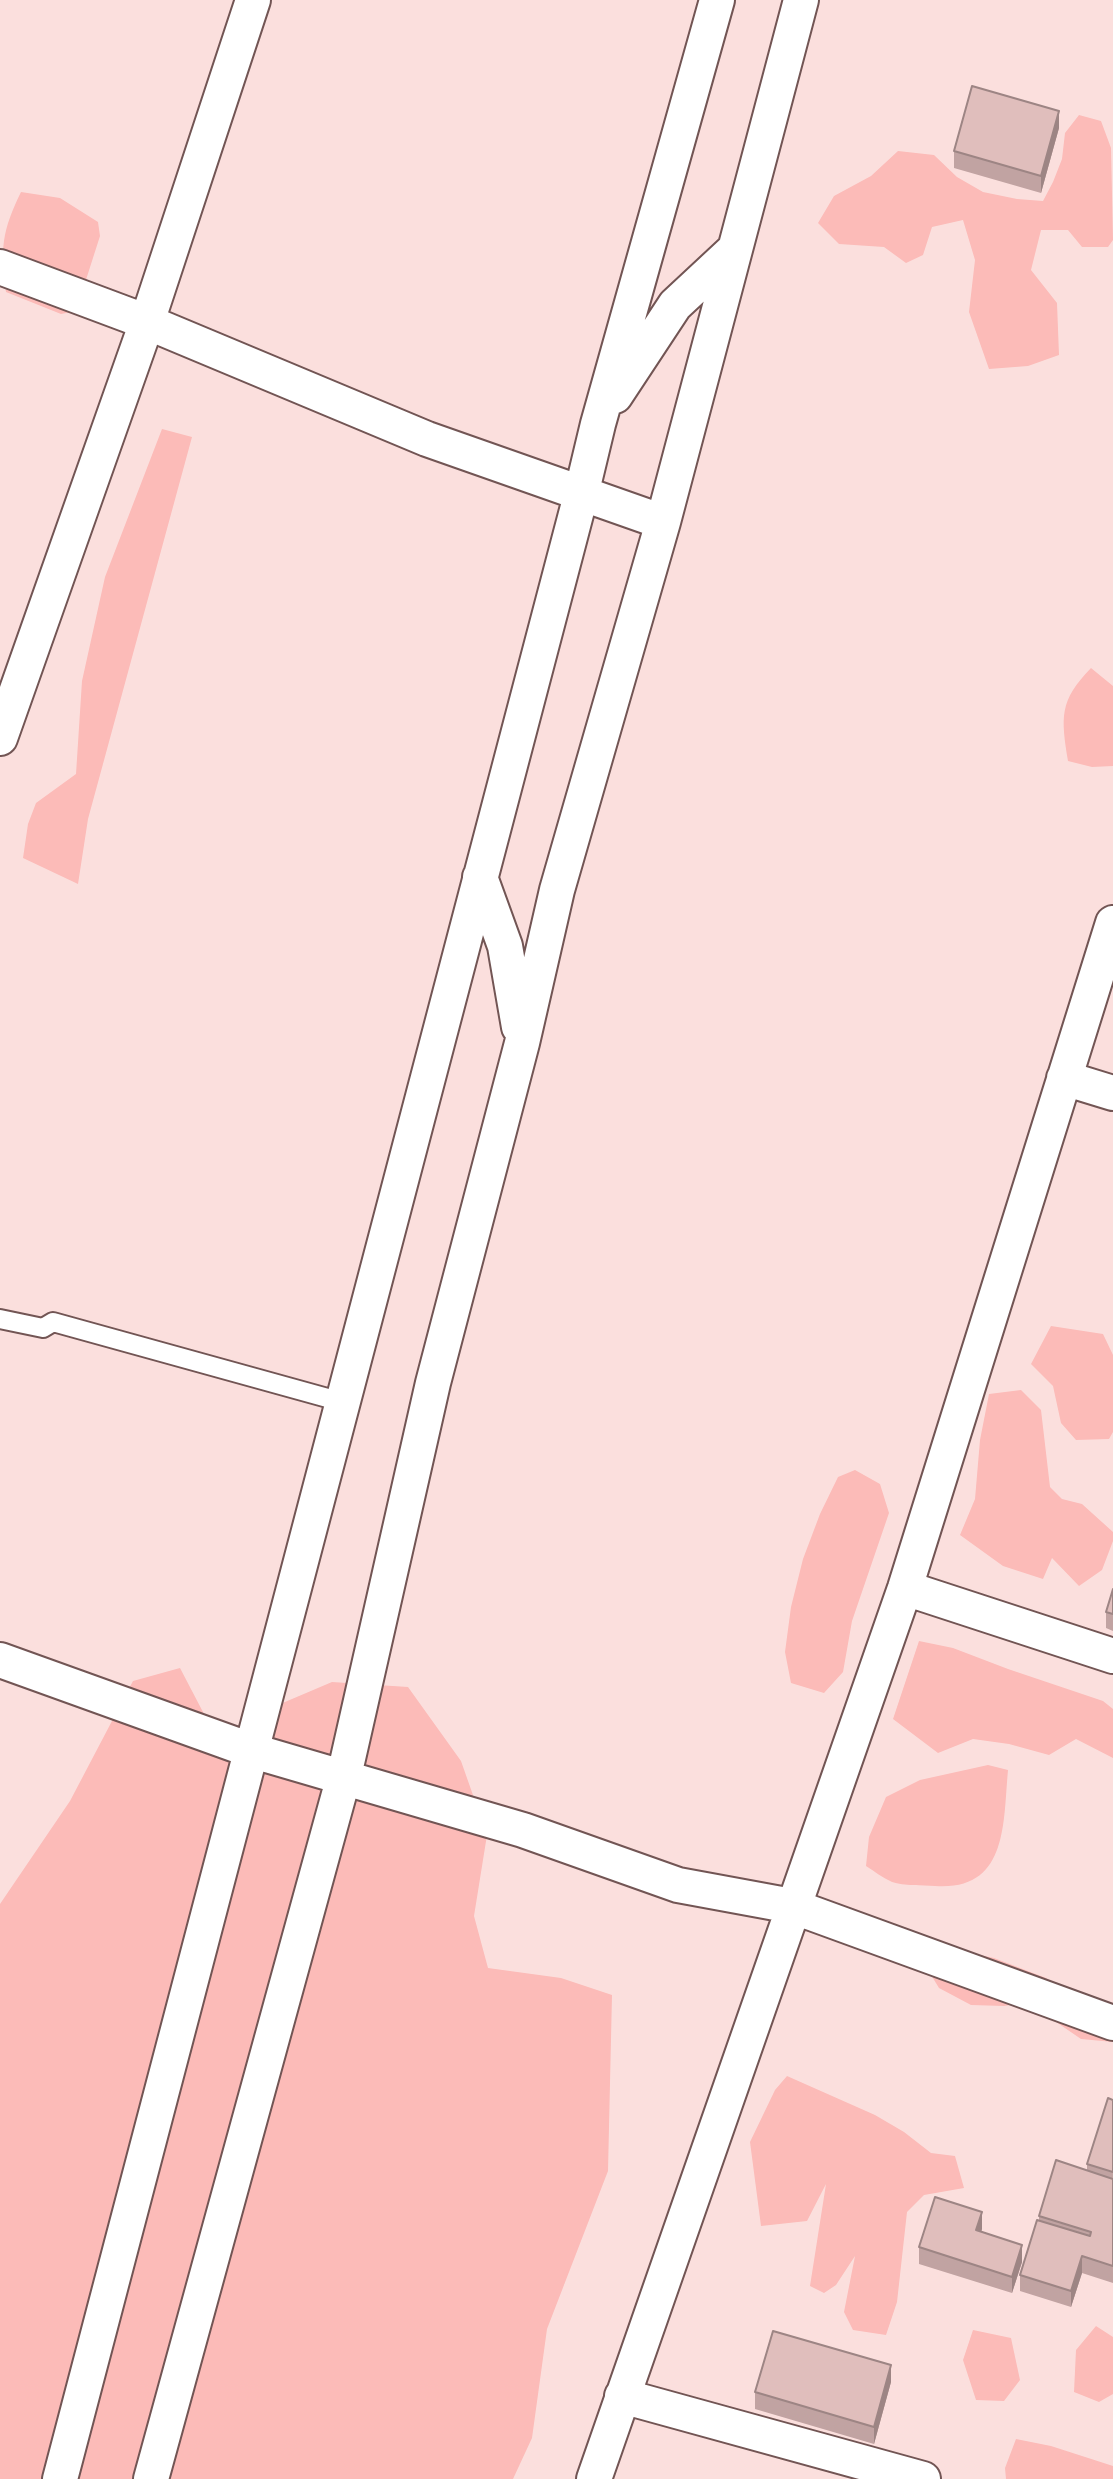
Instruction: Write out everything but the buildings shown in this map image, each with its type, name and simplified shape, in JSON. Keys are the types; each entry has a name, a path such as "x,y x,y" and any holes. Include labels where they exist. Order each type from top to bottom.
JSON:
{"street":[{"path":"0,738 147,322 253,0"},
{"path":"60,2479 598,424 717,0"},
{"path":"151,2479 344,1776 433,1383 522,1043 557,890 663,522 801,0"},
{"path":"598,424 675,305 733,251"},
{"path":"0,267 147,322 427,439 663,522"},
{"path":"480,877 505,946 522,1043"},
{"path":"594,2479 905,1588 1113,923"},
{"path":"1064,1078 1113,1093"},
{"path":"905,1588 1113,1656"},
{"path":"0,1660 253,1751 523,1830 678,1885 792,1906 1113,2023"},
{"path":"622,2396 923,2479"}],"lane":[{"path":"0,1319 43,1328 53,1322 342,1402"}],"shaded area":[{"path":"1079,115 1101,121 1111,148 1113,240 1108,247 1082,247 1068,230 1041,230 1031,270 1057,303 1059,355 1028,366 989,369 969,312 975,260 963,220 932,227 923,255 906,263 884,247 839,244 818,223 834,196 871,176 898,151 934,155 957,177 983,192 1043,201 1062,159 1065,133"},
{"path":"21,192 60,198 98,222 100,236 76,311 61,314 6,292 4,240"},
{"path":"162,429 192,437 88,819 78,884 23,858 28,824 36,803 76,774 82,681 105,577"},
{"path":"1091,668 1113,686 1113,766 1092,767 1068,761 1065,710 1073,690"},
{"path":"1051,1326 1103,1334 1113,1355 1113,1432 1109,1439 1076,1440 1061,1423 1053,1386 1031,1364"},
{"path":"1021,1390 1041,1410 1050,1487 1062,1499 1082,1504 1113,1532 1113,1541 1102,1570 1079,1586 1052,1558 1043,1579 1003,1566 960,1535 975,1499 980,1440 989,1394"},
{"path":"855,1470 880,1484 889,1513 852,1621 843,1672 824,1693 791,1683 785,1652 791,1607 803,1559 820,1514 838,1477"},
{"path":"919,1641 953,1648 1103,1701 1113,1709 1113,1758 1076,1739 1049,1755 1009,1744 973,1739 938,1753 893,1719"},
{"path":"180,1668 227,1758 252,1716 332,1682 408,1687 461,1761 487,1835 474,1916 488,1968 561,1978 612,1995 608,2171 547,2329 532,2438 513,2479 0,2479 0,1904 70,1801 133,1681"},
{"path":"988,1765 1008,1770 1005,1812 997,1850 989,1866 976,1878 959,1885 907,1885 892,1882 866,1866 869,1837 886,1797 920,1780"},
{"path":"946,1948 994,1958 1046,1978 1070,1993 1113,2010 1113,2042 1081,2039 1027,2002 1004,2006 971,2005 939,1988 925,1965"},
{"path":"787,2076 875,2115 931,2153 955,2156 964,2188 924,2195 907,2212 897,2302 886,2335 853,2330 844,2312 855,2256 836,2285 824,2293 810,2286 826,2184 807,2221 761,2226 750,2142 775,2090"},
{"path":"1096,2326 1113,2337 1113,2394 1099,2402 1074,2392 1076,2350"},
{"path":"973,2330 1011,2338 1020,2380 1004,2401 976,2400 963,2360"},
{"path":"1016,2439 1051,2446 1113,2466 1113,2479 1006,2479 1005,2468"}]}
